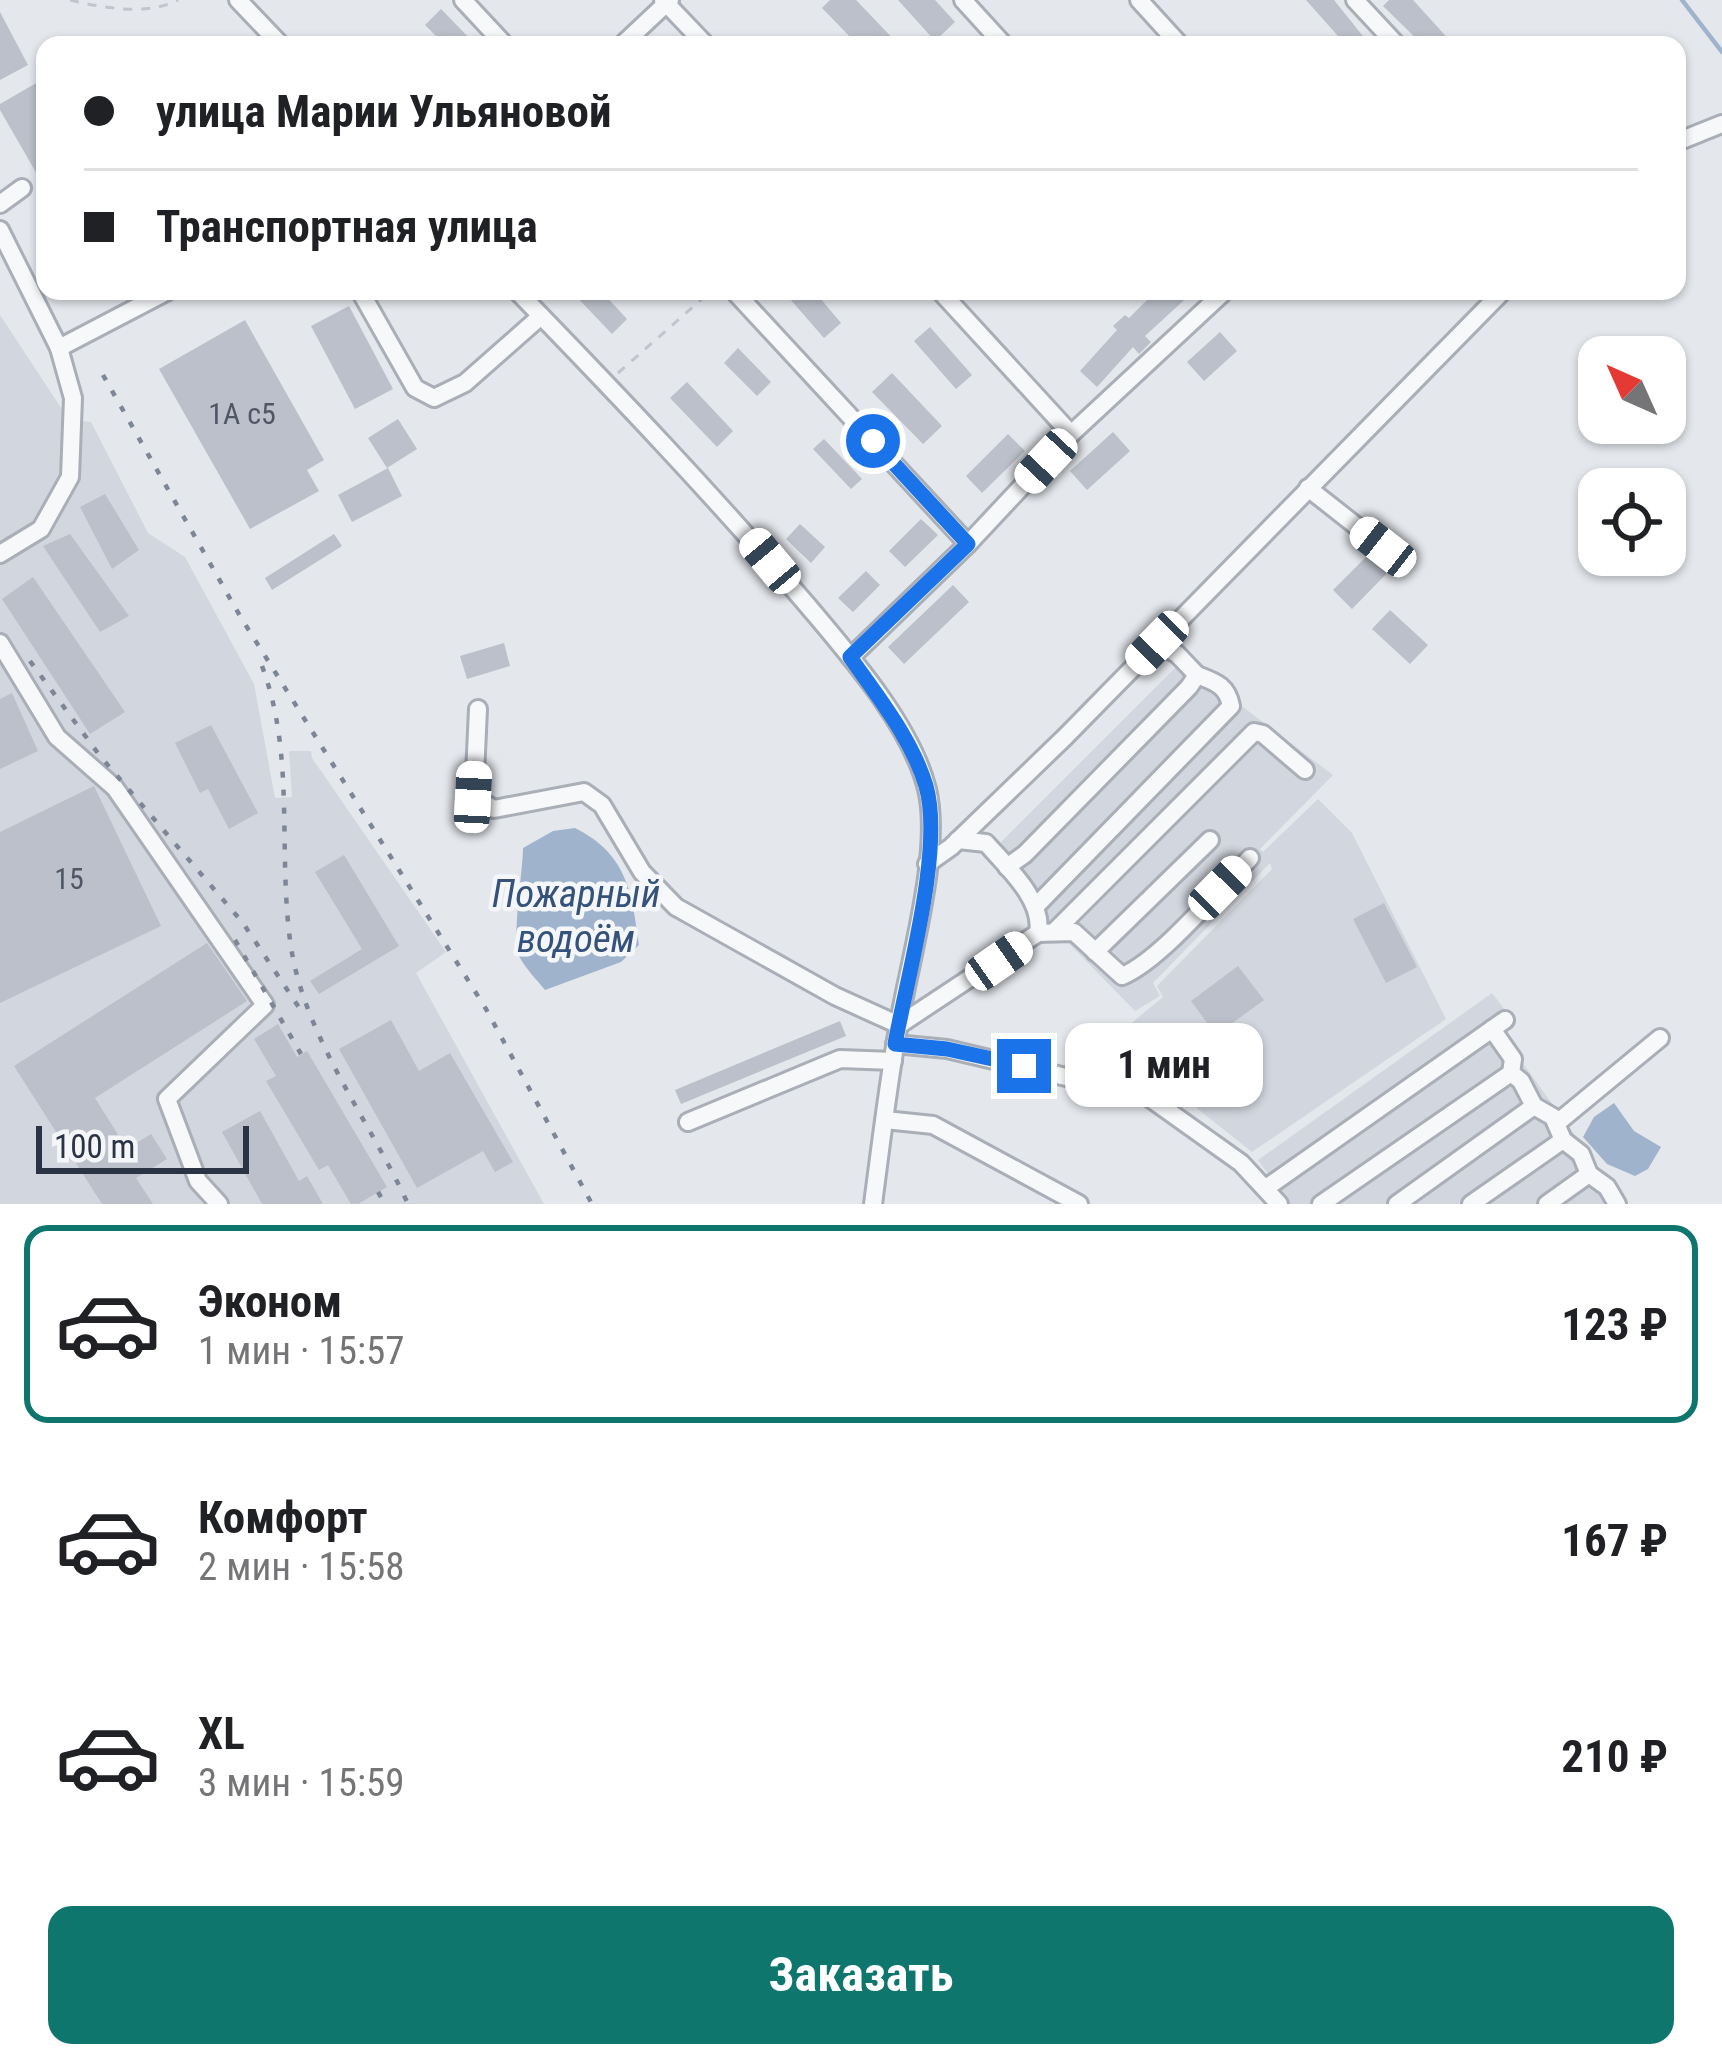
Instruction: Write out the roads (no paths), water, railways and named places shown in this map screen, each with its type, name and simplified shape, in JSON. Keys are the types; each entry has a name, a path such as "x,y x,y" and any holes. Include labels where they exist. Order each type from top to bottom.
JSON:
{"street":[{"path":"238,0 272,36"},
{"path":"463,0 497,36"},
{"path":"963,0 996,36"},
{"path":"1138,0 1172,36"},
{"path":"1355,0 1388,36"},
{"path":"631,36 666,1 698,36"},
{"path":"1686,138 1722,124"},
{"path":"0,204 22,188"},
{"path":"0,230 59,348 74,398 70,477 40,529 0,554"},
{"path":"59,348 152,300"},
{"path":"365,300 415,388 434,398 465,383 542,316"},
{"path":"526,300 716,496 850,657 919,766 927,790 927,864 873,1204"},
{"path":"742,300 968,544"},
{"path":"948,300 1072,434"},
{"path":"850,657 968,544 1072,434 1216,300"},
{"path":"927,864 958,840 1157,643 1494,300"},
{"path":"1308,488 1383,547"},
{"path":"0,643 57,737 115,788 265,1005 167,1099 198,1181 218,1204"},
{"path":"1036,906 1231,706 1220,684 1196,675 1177,654 1157,643"},
{"path":"1006,867 1190,687 1196,675"},
{"path":"478,709 473,797 494,809 584,792 602,805 642,872 676,907 835,996 896,1044"},
{"path":"896,1044 1046,933 1254,732 1263,734 1305,770"},
{"path":"958,840 986,843 1036,906 1046,933"},
{"path":"1095,952 1210,840"},
{"path":"1046,933 1074,932 1112,971 1129,974 1250,858"},
{"path":"1266,1188 1498,1025 1513,1059 1511,1072 1534,1106 1545,1110 1581,1154 1588,1174 1607,1187 1617,1204"},
{"path":"1471,1204 1560,1131 1660,1038"},
{"path":"688,1122 840,1059 896,1044 947,1049 1147,1096 1241,1163 1279,1204"},
{"path":"1321,1204 1511,1072"},
{"path":"1397,1204 1534,1106"},
{"path":"885,1120 933,1125 1079,1204"},
{"path":"1547,1204 1588,1174"}],"water":[{"name":"Пожарный водоём","path":"575,828 606,850 624,876 639,945 621,962 545,990 522,962 518,949 523,848 553,831"},
{"path":"1614,1103 1634,1131 1661,1147 1648,1169 1635,1176 1607,1164 1583,1137 1594,1117"}],"waterway":[{"path":"1682,0 1722,52"}],"railway":[{"path":"103,375 240,616 486,1009 592,1204"},
{"path":"30,661 100,756 243,923 300,1009"},
{"path":"262,666 279,735 287,912 298,981 340,1079 408,1204"},
{"path":"235,940 301,1054"},
{"path":"378,1192 385,1204"}]}
